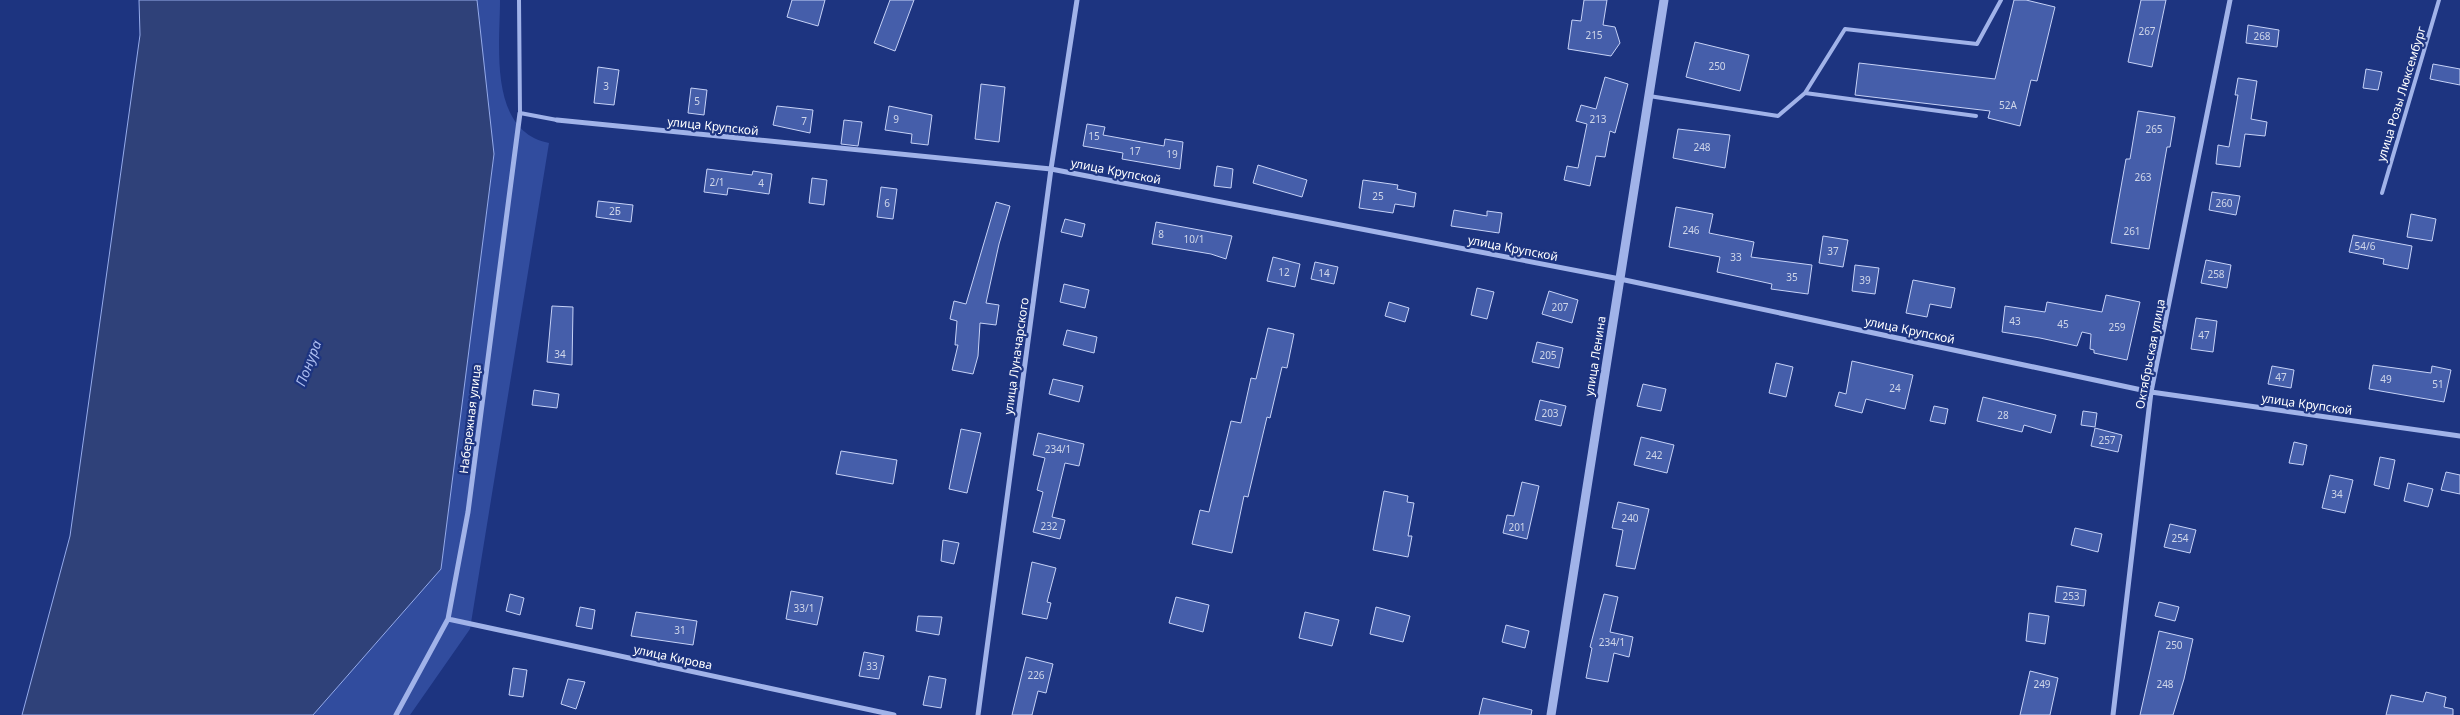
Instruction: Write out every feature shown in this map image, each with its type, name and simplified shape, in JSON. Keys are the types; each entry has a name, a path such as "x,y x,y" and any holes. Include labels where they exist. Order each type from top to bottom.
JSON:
{"street":[{"name":"улица Луначарского","path":"978,715 1051,169 1077,0"},
{"name":"улица Ленина","path":"1551,715 1664,0"},
{"name":"Октябрьская улица","path":"2112,715 2151,392 2230,0"},
{"name":"Набережная улица","path":"396,715 448,619 468,512 520,113"},
{"name":"улица Крупской","path":"557,120 1051,169 1620,279 2151,392 2460,436"},
{"name":"улица Кирова","path":"448,619 894,715"}],"lane":[{"name":"Набережная улица","path":"519,0 520,113"},
{"path":"1649,96 1778,116 1805,93 1845,29 1977,44 2001,0"},
{"name":"улица Розы Люксембург","path":"2382,193 2439,0"},
{"path":"1805,93 1976,116"},
{"path":"520,113 557,120"}],"shaded area":[{"path":"477,0 500,0 499,62 507,105 516,122 529,135 549,143 470,629 410,715 313,715 441,569 494,154"}],"water":[{"name":"Понура","path":"139,0 477,0 494,154 441,569 313,715 22,715 70,536 140,35"}],"building":[{"path":"792,0 825,0 818,26 787,17"},
{"path":"890,0 914,0 895,51 874,43"},
{"path":"1584,0 1607,0 1603,25 1615,27 1620,43 1611,56 1568,49 1572,20 1581,21"},
{"path":"2014,0 2026,0 2055,7 2037,81 2031,80 2020,126 1988,118 1990,111 1855,95 1859,63 1995,79"},
{"path":"2141,0 2166,0 2152,67 2128,62"},
{"path":"2248,25 2279,30 2277,47 2246,43"},
{"path":"1695,42 1749,55 1740,91 1686,77"},
{"path":"2433,64 2460,69 2460,85 2430,79"},
{"path":"598,67 619,70 614,105 594,103"},
{"path":"2366,69 2382,72 2378,90 2363,88"},
{"path":"1605,77 1628,84 1615,133 1610,131 1605,157 1596,156 1590,186 1564,180 1567,166 1578,168 1587,124 1576,121 1581,105 1596,109"},
{"path":"2238,78 2257,81 2251,119 2267,122 2265,136 2245,134 2240,167 2216,164 2218,145 2229,147 2238,95 2235,95"},
{"path":"981,84 1005,87 999,142 975,139"},
{"path":"691,88 707,90 704,115 688,113"},
{"path":"777,106 813,110 810,133 773,125"},
{"path":"889,106 932,115 928,145 911,143 912,134 885,130"},
{"path":"2138,111 2175,117 2170,147 2167,147 2149,249 2111,243 2126,159 2130,159"},
{"path":"844,120 862,122 858,146 841,144"},
{"path":"1087,124 1105,127 1103,135 1164,146 1165,139 1183,142 1180,169 1122,159 1123,153 1083,146"},
{"path":"1678,129 1730,135 1725,168 1673,158"},
{"path":"1258,165 1307,180 1302,197 1253,183"},
{"path":"1217,166 1233,169 1231,188 1214,186"},
{"path":"707,169 752,175 753,171 772,174 769,194 728,188 727,195 704,192"},
{"path":"812,178 827,180 824,205 809,203"},
{"path":"1363,180 1398,185 1397,189 1416,193 1414,207 1395,204 1393,213 1359,208"},
{"path":"881,187 897,189 893,219 877,217"},
{"path":"2212,192 2240,196 2236,215 2209,210"},
{"path":"598,201 633,205 631,222 596,217"},
{"path":"996,202 1010,206 999,244 986,303 999,305 996,325 980,323 978,356 973,374 952,370 958,345 955,345 957,321 950,319 954,301 966,304"},
{"path":"1676,207 1713,214 1709,233 1754,242 1751,257 1812,265 1808,294 1771,289 1772,284 1717,272 1720,257 1669,247"},
{"path":"1454,210 1487,216 1487,211 1502,213 1499,233 1451,226"},
{"path":"2411,214 2436,219 2432,241 2407,237"},
{"path":"1065,219 1085,224 1082,237 1061,232"},
{"path":"1156,222 1232,236 1226,259 1211,254 1152,244"},
{"path":"2353,235 2412,246 2408,269 2383,264 2384,259 2349,252"},
{"path":"1823,236 1848,240 1843,267 1819,263"},
{"path":"1273,257 1300,264 1295,287 1267,281"},
{"path":"2206,260 2231,265 2227,288 2201,283"},
{"path":"1315,262 1338,267 1334,284 1311,279"},
{"path":"1855,265 1879,268 1875,294 1852,291"},
{"path":"1913,280 1955,288 1951,308 1930,304 1927,317 1906,313"},
{"path":"1064,284 1089,290 1085,308 1060,302"},
{"path":"1477,288 1494,292 1487,319 1471,315"},
{"path":"1549,291 1578,300 1572,323 1542,314"},
{"path":"2106,295 2140,302 2127,360 2094,353 2094,350 2090,349 2091,334 2082,332 2077,346 2002,332 2005,306 2045,312 2047,302 2102,312"},
{"path":"1389,302 1409,308 1405,322 1385,316"},
{"path":"552,306 573,307 572,365 547,362"},
{"path":"2196,318 2217,321 2213,352 2191,349"},
{"path":"1268,328 1294,334 1287,368 1282,367 1270,418 1267,417 1248,497 1244,496 1232,553 1192,544 1200,510 1209,512 1231,421 1241,423 1251,378 1256,379"},
{"path":"1067,330 1097,337 1094,353 1063,345"},
{"path":"1537,342 1563,348 1559,368 1532,362"},
{"path":"1852,361 1913,375 1905,409 1866,399 1862,413 1835,406 1839,392 1846,394"},
{"path":"1776,363 1793,367 1786,397 1769,393"},
{"path":"2373,365 2431,373 2432,366 2451,370 2444,402 2369,389"},
{"path":"2272,366 2294,370 2291,388 2268,384"},
{"path":"1053,379 1083,386 1079,402 1049,394"},
{"path":"1643,384 1666,389 1661,411 1637,406"},
{"path":"534,390 559,394 557,408 532,405"},
{"path":"1983,397 2056,415 2051,433 2024,425 2022,432 1977,421"},
{"path":"1540,400 1566,406 1561,426 1535,420"},
{"path":"1934,406 1948,409 1945,424 1930,421"},
{"path":"2083,411 2097,413 2095,427 2081,425"},
{"path":"2095,428 2122,435 2118,452 2091,446"},
{"path":"961,429 981,433 967,493 949,489"},
{"path":"1038,433 1084,444 1079,466 1065,463 1052,517 1065,520 1060,539 1033,532 1043,492 1037,490 1045,458 1033,455"},
{"path":"1641,437 1674,445 1667,473 1634,465"},
{"path":"2294,442 2307,445 2303,465 2289,463"},
{"path":"841,451 897,460 893,484 836,474"},
{"path":"2380,457 2395,460 2389,489 2374,485"},
{"path":"2446,472 2460,475 2460,494 2441,490"},
{"path":"2330,475 2353,480 2345,513 2322,508"},
{"path":"1522,482 1539,486 1527,539 1503,533 1507,515 1514,516"},
{"path":"2408,483 2433,489 2428,507 2404,501"},
{"path":"1384,491 1408,496 1407,502 1414,503 1408,536 1412,536 1408,557 1373,550"},
{"path":"1618,502 1649,509 1635,569 1616,566 1623,530 1612,528"},
{"path":"2170,524 2196,530 2190,553 2164,547"},
{"path":"2075,528 2102,534 2098,552 2071,545"},
{"path":"943,540 959,543 954,564 941,561"},
{"path":"1032,562 1056,568 1047,602 1051,603 1047,619 1022,614"},
{"path":"2057,586 2086,590 2084,606 2055,602"},
{"path":"791,591 823,597 817,625 786,619"},
{"path":"510,594 524,598 520,615 506,611"},
{"path":"1604,594 1618,597 1610,632 1633,637 1629,657 1614,653 1608,682 1586,678 1592,648 1590,647"},
{"path":"1176,597 1209,605 1203,632 1169,623"},
{"path":"2159,602 2179,607 2175,621 2155,616"},
{"path":"580,607 595,610 592,629 576,626"},
{"path":"1376,607 1410,616 1403,642 1370,634"},
{"path":"636,612 697,621 693,645 631,636"},
{"path":"1305,612 1339,620 1332,646 1299,638"},
{"path":"2029,613 2049,616 2045,644 2026,641"},
{"path":"918,616 942,617 939,635 916,631"},
{"path":"1506,625 1529,631 1525,648 1502,642"},
{"path":"2159,631 2193,639 2184,679 2173,715 2140,715"},
{"path":"864,652 884,656 879,679 859,676"},
{"path":"1026,657 1053,664 1046,693 1038,691 1032,715 1012,715"},
{"path":"513,668 527,670 523,697 509,695"},
{"path":"2030,671 2058,678 2050,715 2020,715"},
{"path":"929,676 946,679 941,708 923,705"},
{"path":"568,679 585,682 576,709 561,704"},
{"path":"2426,692 2446,697 2444,707 2453,709 2453,715 2386,715 2391,695 2423,702"},
{"path":"1483,698 1532,710 1531,715 1479,715"}]}
